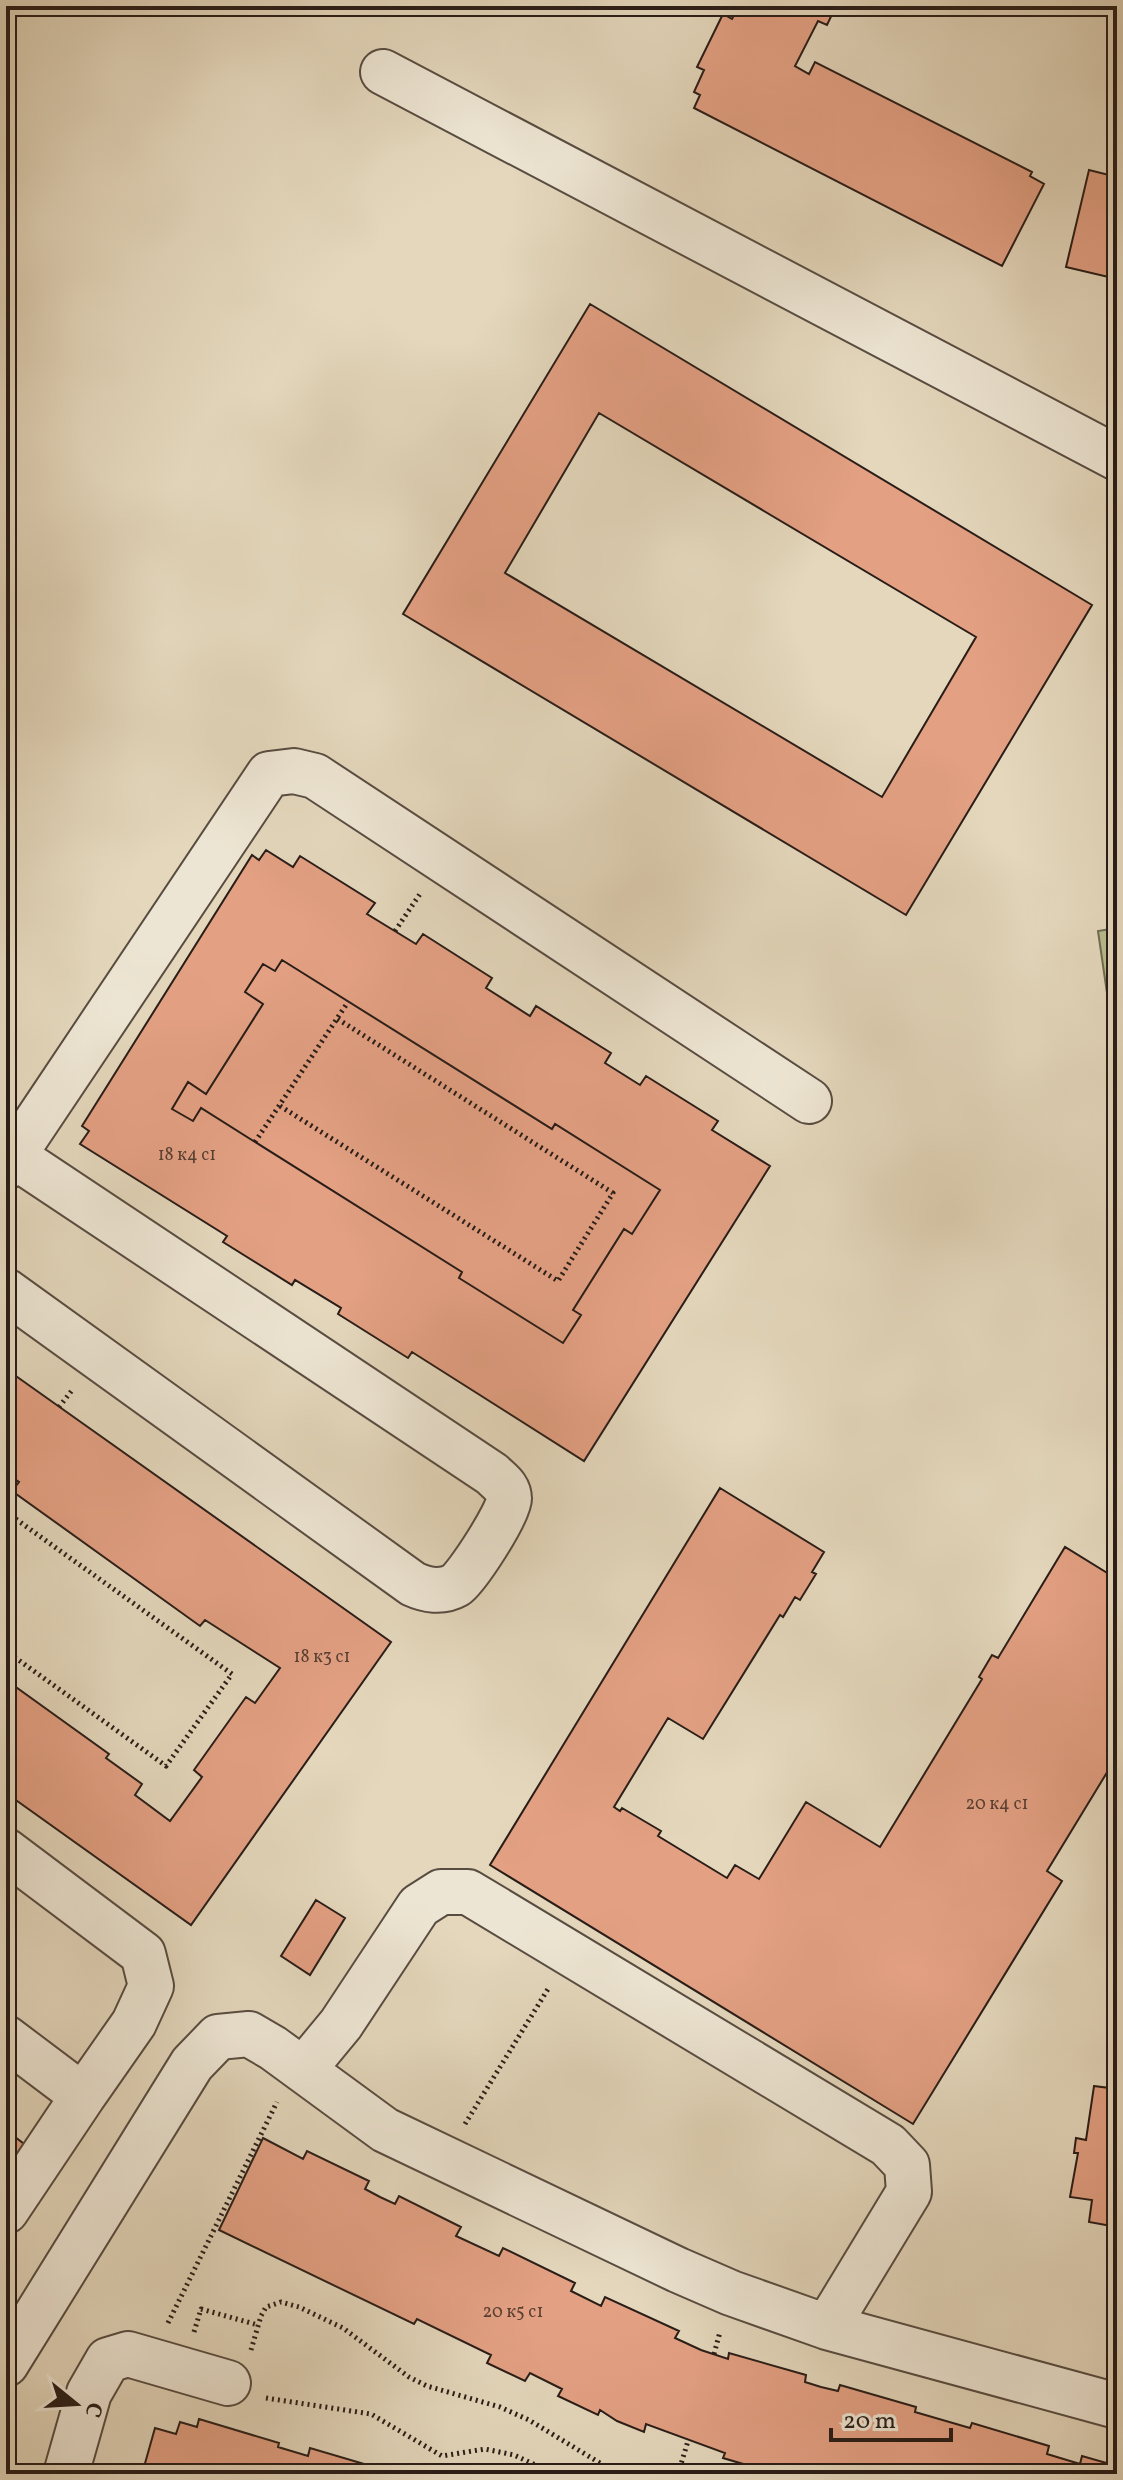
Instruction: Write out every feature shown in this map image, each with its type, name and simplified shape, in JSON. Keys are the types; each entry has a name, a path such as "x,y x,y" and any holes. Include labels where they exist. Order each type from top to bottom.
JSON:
{"lane":[{"path":"383,72 1117,458"},
{"path":"6,1291 413,1584 424,1589 440,1590 457,1584 504,1518 510,1501 506,1487 492,1474 10,1162 269,774 294,771 315,776 809,1101"},
{"path":"6,1851 143,1954 151,1986 134,2023 6,2211"},
{"path":"303,2070 341,2024 419,1906 441,1892 468,1892 888,2145 907,2165 909,2192 827,2327"},
{"path":"6,2364 192,2064 218,2037 249,2034 385,2130 731,2293 827,2327 1117,2406"},
{"path":"6,2038 83,2096"},
{"path":"66,2474 89,2393 108,2360 128,2354 228,2383"}],"path":[{"path":"255,1142 348,1002"},
{"path":"280,1106 558,1281 613,1193 336,1018"},
{"path":"6,1512 232,1674 166,1766 6,1651"},
{"path":"478,2104 569,1954"},
{"path":"166,2330 173,2310 282,2091 303,2070"},
{"path":"555,2474 514,2455 485,2449 442,2456 371,2414 253,2396 228,2383 237,2377 244,2365 266,2307 281,2302 343,2328 409,2377 427,2386 500,2407 529,2420 618,2474"},
{"path":"201,2309 258,2325"},
{"path":"678,2474 688,2441"}],"green space":[{"path":"1117,928 1117,1062 1098,931"}],"building":[{"path":"739,6 836,6 827,25 818,21 795,66 809,74 815,62 1032,172 1030,176 1044,184 1002,266 694,108 700,95 694,92 704,70 697,67 723,14 732,19"},
{"path":"1089,170 1117,177 1117,279 1066,267"},
{"path":"590,304 1092,605 906,915 403,614","holes":["599,413 976,637 882,797 505,573"]},
{"path":"266,850 293,867 300,856 375,903 367,914 416,944 423,934 492,978 486,988 530,1016 536,1006 611,1053 605,1063 640,1085 646,1076 718,1121 712,1130 770,1166 584,1461 412,1352 408,1358 338,1314 341,1308 295,1280 292,1285 223,1242 227,1236 80,1144 89,1131 82,1126 252,855 259,860","holes":["282,960 552,1129 555,1124 660,1190 632,1234 624,1229 573,1310 581,1315 563,1343 459,1278 462,1272 201,1108 193,1121 172,1109 188,1082 206,1094 263,1004 245,992 263,964 275,971"]},
{"path":"282,960 552,1129 555,1124 660,1190 632,1234 624,1229 573,1310 581,1315 563,1343 459,1278 462,1272 201,1108 193,1121 172,1109 188,1082 206,1094 263,1004 245,992 263,964 275,971"},
{"path":"6,1369 391,1642 191,1925 6,1793 6,1680 109,1754 106,1758 142,1784 135,1795 170,1821 202,1777 194,1770 246,1697 255,1703 280,1668 205,1620 200,1626 12,1491 19,1482 6,1473"},
{"path":"720,1488 824,1552 812,1572 816,1574 800,1600 795,1597 783,1617 780,1615 703,1739 668,1718 614,1807 620,1811 622,1808 661,1831 658,1836 727,1878 735,1865 759,1879 806,1802 880,1847 982,1679 979,1677 992,1655 998,1658 1065,1547 1117,1579 1117,1756 1047,1871 1062,1881 913,2124 490,1865"},
{"path":"316,1900 345,1918 310,1975 281,1956"},
{"path":"1094,2086 1117,2089 1117,2227 1089,2222 1092,2200 1070,2197 1078,2153 1074,2153 1076,2138 1086,2140"},
{"path":"6,2130 28,2147 6,2175"},
{"path":"263,2138 303,2159 307,2151 369,2181 365,2189 380,2197 395,2204 399,2196 461,2227 456,2236 499,2256 503,2248 575,2283 571,2291 601,2306 605,2297 679,2331 675,2338 701,2350 728,2359 729,2353 806,2375 805,2382 821,2387 838,2391 840,2385 916,2407 915,2412 970,2428 972,2423 1049,2446 1047,2454 1080,2464 1082,2456 1117,2466 1117,2474 777,2474 723,2458 725,2453 646,2424 644,2432 600,2410 598,2415 558,2396 562,2389 530,2373 525,2381 487,2363 491,2355 417,2319 414,2324 219,2230"},
{"path":"199,2419 279,2443 278,2447 308,2456 310,2448 398,2474 142,2474 155,2428 176,2434 180,2422 197,2427"}]}
